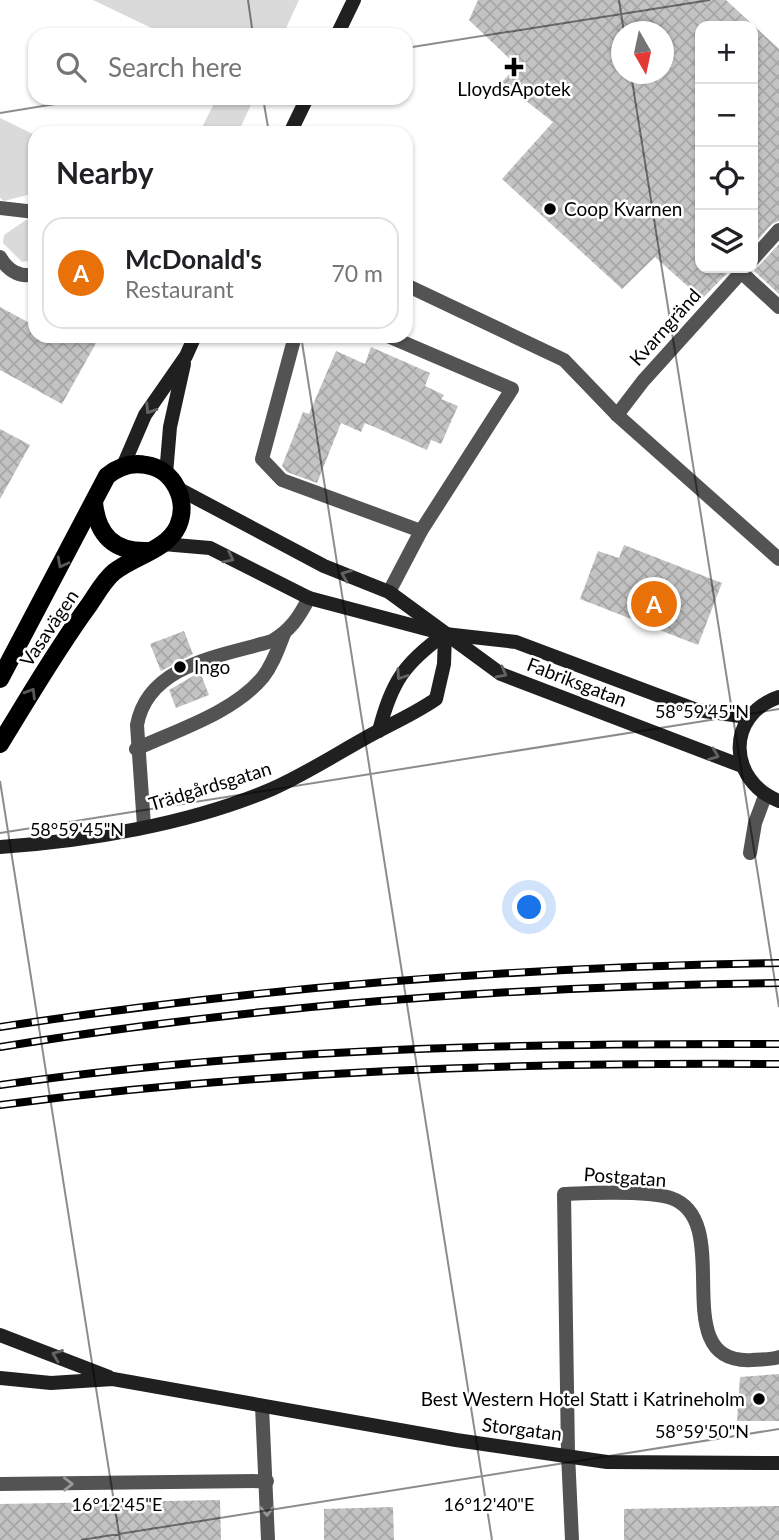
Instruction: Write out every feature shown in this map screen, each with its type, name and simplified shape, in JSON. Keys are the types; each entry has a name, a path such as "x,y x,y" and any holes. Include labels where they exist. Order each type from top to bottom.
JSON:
{"main road":[{"path":"123,466 142,464 172,481"},
{"name":"Vasavägen","path":"0,679 107,477 123,466"},
{"name":"Vasavägen","path":"0,744 63,641 113,573 156,547 179,523 182,506 172,481"},
{"path":"94,502 95,520 110,542 132,551 156,547"}],"street":[{"path":"340,28 354,0"},
{"path":"293,126 304,105"},
{"path":"0,208 28,211"},
{"path":"758,253 779,230"},
{"path":"0,257 6,268 28,276"},
{"name":"Kvarngränd","path":"617,415 643,381 740,273"},
{"path":"746,273 779,307"},
{"path":"413,288 564,360 617,415 779,559"},
{"name":"Vasavägen","path":"123,466 145,415 186,356 192,343"},
{"path":"294,343 262,459 282,480 421,531"},
{"path":"389,592 421,531 512,389 404,343"},
{"name":"Vasavägen","path":"172,481 170,426 186,356"},
{"name":"Fabriksgatan","path":"172,481 324,566 389,592 501,674 742,766"},
{"name":"Fabriksgatan","path":"156,547 209,548 309,598 446,634 516,642 697,710 740,716 753,713"},
{"path":"144,826 136,749 140,709 161,680 201,663 272,641 284,634 293,626 309,598"},
{"path":"136,749 241,696 261,679 272,664 284,634"},
{"path":"379,731 397,678 416,655 446,634"},
{"name":"Trädgårdsgatan","path":"0,847 48,844 144,826 270,790 325,764 379,731 407,720 436,699 444,664 446,634"},
{"path":"750,853 755,823 772,798 751,783 742,766 740,737 753,713 767,701 779,697"},
{"name":"Postgatan","path":"568,1454 564,1194 609,1193 672,1198 692,1214 700,1242 707,1336 719,1352 738,1361 779,1357"},
{"name":"Storgatan","path":"0,1335 113,1379 456,1440 568,1454 607,1462 779,1462"},
{"name":"Storgatan","path":"0,1378 51,1383 113,1379"},
{"path":"262,1406 268,1540"},
{"path":"568,1454 572,1540"},
{"path":"0,1484 267,1481"}],"shaded area":[{"path":"93,0 299,0 286,28 151,28"},
{"path":"213,105 251,105 241,126 203,126"},
{"path":"0,118 28,132 28,195 4,201 0,198"},
{"path":"28,220 28,261 22,262 3,243 4,235"}],"building":[{"path":"478,0 726,0 749,21 695,21 695,273 727,273 702,299 655,257 622,289 502,179 553,122 502,82 517,66 469,20"},
{"path":"758,30 779,49 779,221 772,224 758,239"},
{"path":"779,244 779,294 756,273 758,267"},
{"path":"0,307 28,322 28,343 96,343 62,404 0,370"},
{"path":"371,347 430,373 425,386 444,395 441,399 458,406 441,444 431,440 427,450 365,423 361,432 341,423 317,483 287,472 282,466 303,412 309,414 336,351 365,364"},
{"path":"0,429 30,445 0,499"},
{"path":"624,545 722,583 698,645 580,599 598,551 619,558"},
{"path":"184,631 193,654 161,671 150,644"},
{"path":"200,672 209,695 176,708 169,690"},
{"name":"Best Western Hotel Statt i Katrineholm","path":"779,1374 779,1421 737,1421 740,1377"},
{"path":"220,1500 221,1540 0,1540 0,1504"},
{"path":"779,1506 779,1540 624,1540 624,1509"},
{"path":"393,1507 394,1540 324,1540 324,1509"}],"railway":[{"path":"0,1027 292,990 485,974 779,963"},
{"path":"0,1047 194,1020 388,1000 584,988 779,983"},
{"path":"0,1085 194,1063 389,1050 779,1044"},
{"path":"0,1105 194,1084 389,1071 584,1065 779,1064"}],"place":[{"name":"LloydsApotek","path":"514,67"},
{"name":"Coop Kvarnen","path":"550,209"},
{"name":"McDonald's","path":"654,604"},
{"name":"Ingo","path":"180,667"},
{"name":"Best Western Hotel Statt i Katrineholm","path":"759,1399"}]}
